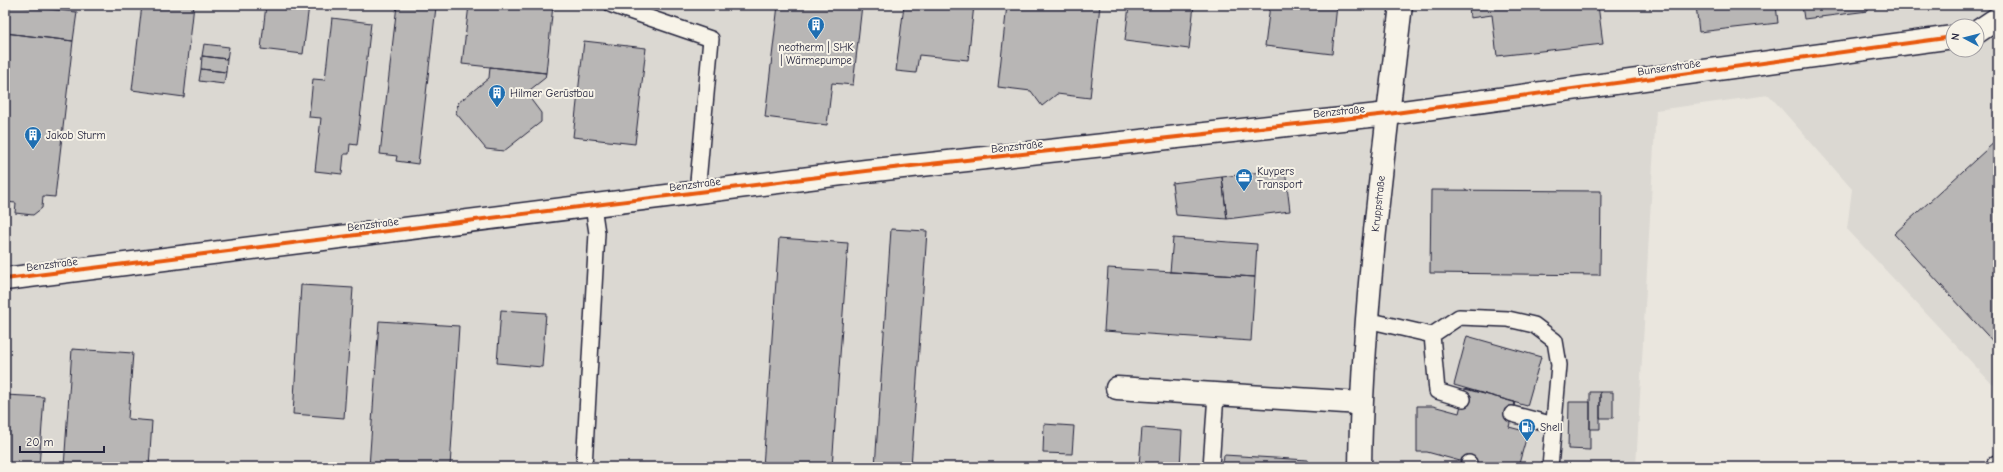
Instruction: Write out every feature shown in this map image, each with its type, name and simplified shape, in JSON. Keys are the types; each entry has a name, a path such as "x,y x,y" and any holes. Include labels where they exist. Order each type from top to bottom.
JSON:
{"street":[{"name":"Kruppstraße","path":"1360,467 1361,403 1367,320 1388,114 1401,5"},
{"path":"1985,27 1998,18"},
{"name":"Bunsenstraße","path":"1388,114 1945,38"},
{"name":"Benzstraße","path":"5,279 866,171 1388,114"},
{"path":"1117,388 1361,403"}],"lane":[{"path":"612,5 711,38 697,193"},
{"path":"584,467 597,233 593,206"},
{"path":"1367,320 1432,335 1459,317 1508,319 1534,325 1555,341 1559,365 1550,467"},
{"path":"1432,335 1437,391 1463,399"},
{"path":"1211,467 1216,394"},
{"path":"1512,414 1554,425"}],"shaded area":[{"path":"5,5 1998,5 1998,382 1993,385 1847,229 1852,189 1769,95 1656,110 1636,467 5,467"}],"building":[{"path":"8,5 77,12 73,41 5,33"},
{"path":"142,5 194,5 184,97 132,90"},
{"path":"266,5 309,5 303,54 261,49"},
{"path":"397,5 436,7 418,164 396,161 397,156 380,154"},
{"path":"469,5 553,5 546,73 462,64"},
{"name":"neotherm | SHK | Wärmepumpe","path":"778,5 862,5 853,85 832,83 827,125 765,117"},
{"path":"904,5 974,5 968,60 919,55 916,73 896,71"},
{"path":"1007,5 1100,5 1090,98 1057,94 1042,106 1031,91 998,87"},
{"path":"1129,5 1194,5 1189,49 1125,41"},
{"path":"1270,5 1337,5 1332,54 1265,46"},
{"path":"1469,5 1598,5 1603,44 1497,56 1492,15 1470,18"},
{"path":"1696,5 1776,5 1778,23 1699,32"},
{"path":"1802,5 1868,5 1868,11 1804,19"},
{"path":"332,18 371,23 357,145 350,144 349,154 344,154 342,174 315,171 321,118 309,117 313,79 325,80"},
{"name":"Jakob Sturm","path":"5,33 73,41 55,197 43,196 42,208 33,215 15,213 16,203 5,202"},
{"path":"584,41 646,48 635,144 573,137"},
{"path":"204,44 229,47 227,59 202,56"},
{"path":"202,56 227,59 226,72 201,69"},
{"name":"Hilmer Gerüstbau","path":"490,67 546,73 545,78 526,93 541,113 541,122 504,151 486,149 456,113 458,103 489,78"},
{"path":"201,69 226,72 224,84 199,81"},
{"path":"1998,139 1998,347 1894,234"},
{"path":"1285,169 1290,211 1227,219 1222,177"},
{"path":"1222,177 1227,219 1176,215 1172,183"},
{"path":"1431,190 1601,191 1600,275 1430,273"},
{"path":"891,229 927,231 911,467 875,467"},
{"path":"779,238 848,243 832,467 763,467"},
{"path":"1173,238 1257,244 1255,277 1170,272"},
{"path":"1108,268 1255,277 1251,341 1104,331"},
{"path":"301,285 353,288 344,418 293,414"},
{"path":"501,310 546,313 542,367 497,363"},
{"path":"379,321 459,326 450,467 369,467"},
{"path":"1467,336 1541,357 1527,406 1454,385"},
{"path":"72,349 133,353 128,419 152,421 149,467 64,467"},
{"path":"1465,389 1515,402 1509,427 1528,432 1518,467 1482,467 1427,452 1417,452 1417,406 1433,406 1459,413"},
{"path":"1590,392 1600,392 1600,429 1590,429"},
{"path":"1600,392 1613,392 1613,418 1600,418"},
{"path":"5,395 44,397 39,467 5,467"},
{"path":"1569,402 1590,402 1590,450 1568,449"},
{"path":"1044,424 1074,426 1072,454 1043,453"},
{"path":"1142,428 1182,431 1180,467 1139,466"},
{"path":"1224,455 1308,460 1308,467 1223,467"}],"cycle path":[{"path":"5,279 866,171 1388,114 1945,38"}],"place":[{"name":"neotherm | SHK | Wärmepumpe","path":"816,40"},
{"name":"Hilmer Gerüstbau","path":"497,108"},
{"name":"Jakob Sturm","path":"33,150"},
{"name":"Kuypers Transport","path":"1244,192"},
{"name":"Shell","path":"1527,442"}]}
